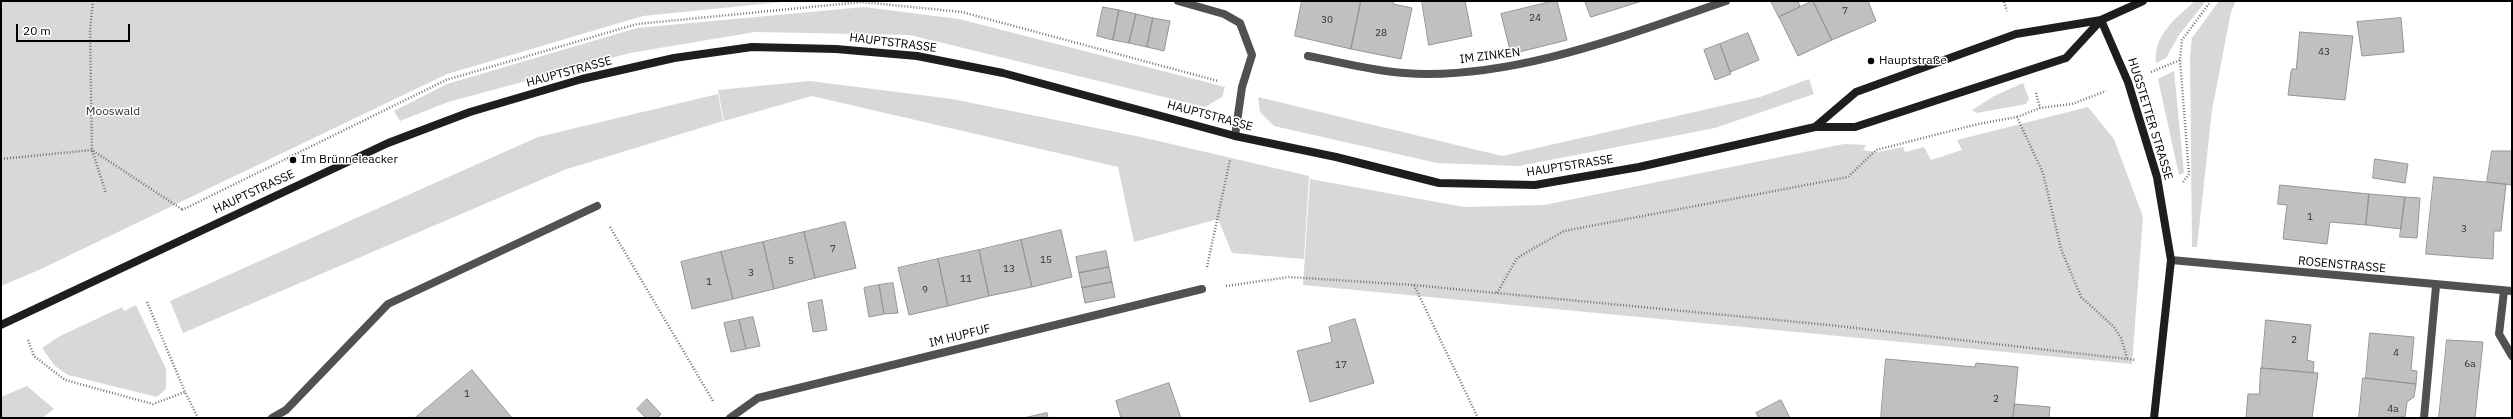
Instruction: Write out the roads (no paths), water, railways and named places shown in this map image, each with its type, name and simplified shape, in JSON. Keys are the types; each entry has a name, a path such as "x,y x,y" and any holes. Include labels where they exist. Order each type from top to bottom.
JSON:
{"street":[{"path":"1178,1 1224,14 1240,23 1252,55 1242,87 1235,136"},
{"name":"IM ZINKEN","path":"1308,56 1404,73 1453,72 1532,62 1625,35 1726,1"},
{"name":"HAUPTSTRASSE","path":"1815,127 1856,92 2016,34 2102,20 2143,1"},
{"name":"HAUPTSTRASSE","path":"1,325 388,143 470,112 582,79 674,58 752,47 836,49 917,56 1003,73 1235,136 1336,158 1439,184 1535,185 1639,167 1815,127 1855,127 2066,58 2102,20"},
{"name":"HUGSTETTER STRASSE","path":"2102,20 2128,82 2157,177 2171,260 2154,418"},
{"path":"272,418 286,410 388,304 597,206"},
{"name":"ROSENSTRASSE","path":"2171,260 2436,286 2508,291"},
{"path":"2424,418 2436,286"},
{"name":"IM HUPFUF","path":"730,418 758,398 1202,289"},
{"path":"2508,291 2499,334 2512,356"}],"place":[{"name":"Hauptstraße","path":"1871,61"},
{"name":"Im Brünneleacker","path":"293,160"}],"park label":[{"name":"Mooswald","path":"113,112"}]}
